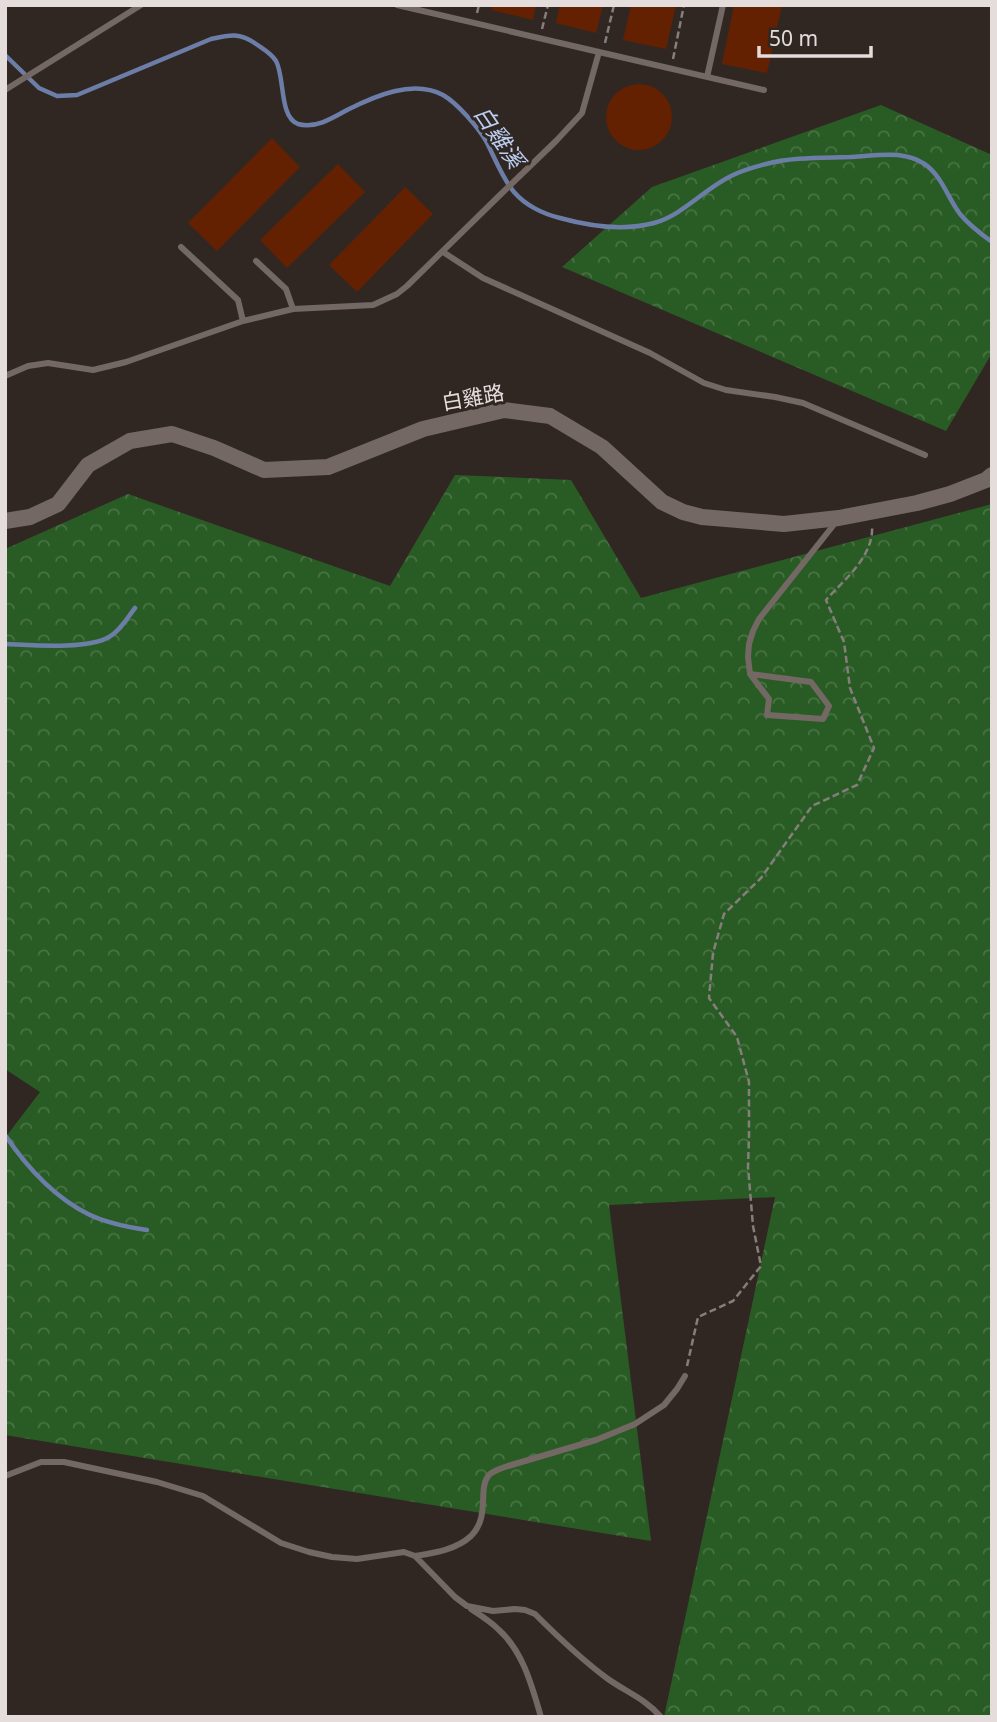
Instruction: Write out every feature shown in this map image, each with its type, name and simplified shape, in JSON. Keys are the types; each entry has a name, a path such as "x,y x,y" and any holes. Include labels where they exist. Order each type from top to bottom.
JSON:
{"street":[{"name":"白雞路","path":"5,521 30,517 58,504 88,465 130,441 173,434 264,470 328,467 423,429 504,410 550,416 603,447 662,502 683,512 702,516 785,523 839,518 950,494 992,475"}],"lane":[{"path":"5,90 131,8 141,5"},
{"path":"397,5 764,90"},
{"path":"707,77 723,5"},
{"path":"5,376 28,366 48,363 93,370 126,362 243,321 293,309 373,305 386,300 407,286 443,252 582,113 601,53"},
{"path":"181,247 238,300 243,321"},
{"path":"443,252 494,283 650,353 704,383 726,390 803,403 925,454"},
{"path":"256,261 286,289 293,309"},
{"path":"750,674 811,682 829,706 823,719 766,715 769,699 750,674 749,644 759,619 839,518"},
{"path":"415,1556 442,1551 472,1536 480,1524 484,1510 485,1482 489,1475 508,1466 596,1440 635,1424 664,1405 685,1376"},
{"path":"5,1476 41,1462 64,1462 157,1482 203,1496 281,1543 309,1552 356,1559 404,1552 415,1556 455,1597 499,1630 516,1649 530,1680 541,1717"},
{"path":"467,1606 493,1611 525,1609 535,1614 587,1663 651,1705 661,1717"}],"path":[{"path":"540,39 548,5"},
{"path":"601,53 614,5"},
{"path":"671,69 684,5"},
{"path":"685,1376 698,1317 733,1301 761,1266 753,1226 748,1167 749,1082 737,1037 709,998 713,953 724,914 761,878 812,806 857,785 874,748 850,688 844,642 826,600 860,563 872,536 870,512"}],"green space":[{"path":"881,105 992,155 992,353 946,431 562,267 652,187"},
{"path":"455,475 571,480 641,598 992,504 992,1717 664,1717 775,1197 609,1205 651,1541 5,1435 5,1138 40,1092 5,1069 5,549 128,494 390,586"}],"building":[{"path":"492,5 536,5 533,20 491,10"},
{"path":"560,5 603,5 596,33 556,23"},
{"path":"631,5 676,5 666,49 623,40"},
{"path":"734,5 782,5 767,73 722,64"},
{"path":"639,84 652,86 667,99 672,117 670,130 657,145 639,150 626,148 611,135 606,117 608,104 621,89"},
{"path":"272,138 300,167 217,251 188,223"},
{"path":"338,164 365,192 287,268 260,240"},
{"path":"405,187 433,214 357,292 329,265"}],"waterway":[{"name":"白雞溪","path":"5,55 39,88 57,96 77,95 211,39 239,36 250,40 274,58 279,68 288,113 292,120 304,125 324,122 394,91 431,90 449,99 473,122 506,181 523,201 554,216 595,225 631,227 654,223 684,208 731,176 766,164 808,158 901,155 918,160 930,168 960,214 992,242"},
{"path":"5,644 58,646 99,641 117,631 135,608"},
{"path":"5,1135 42,1180 64,1199 95,1217 147,1230"}]}
